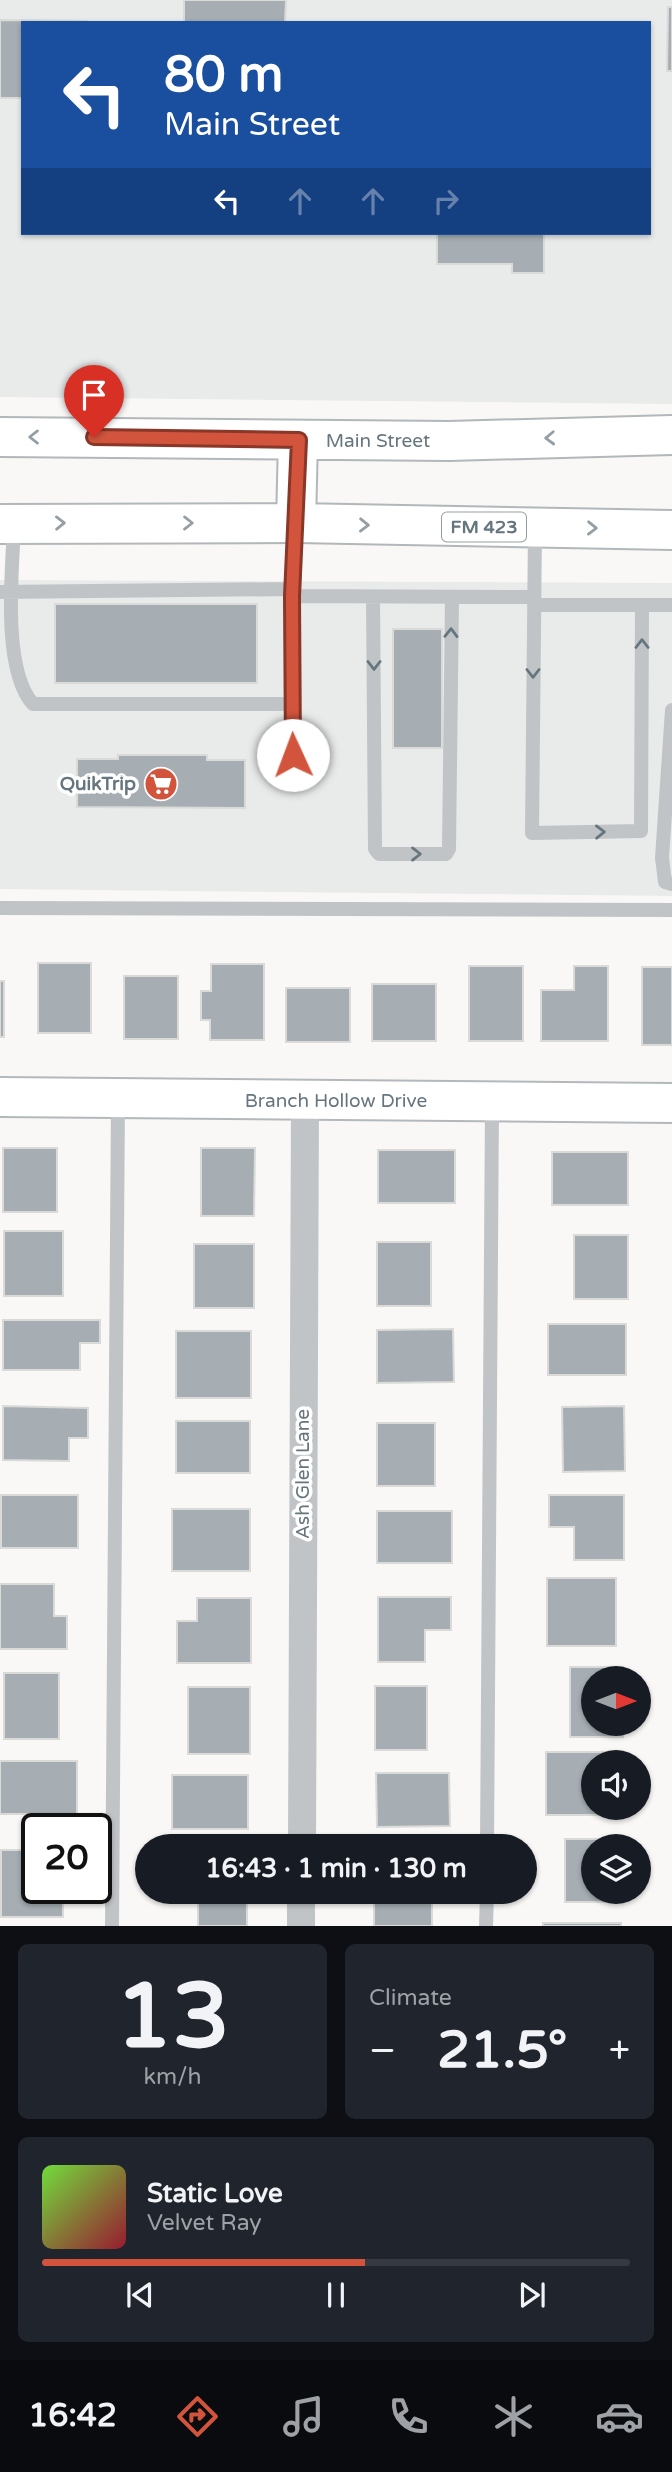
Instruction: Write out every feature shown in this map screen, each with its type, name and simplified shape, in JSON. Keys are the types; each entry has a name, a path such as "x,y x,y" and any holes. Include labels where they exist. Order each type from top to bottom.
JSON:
{"main road":[{"name":"Main Street","path":"0,437 449,441 672,435"},
{"path":"296,523 299,440"},
{"name":"FM 423","path":"7,524 296,523 672,530"},
{"name":"Branch Hollow Drive","path":"0,1097 305,1102 672,1103"}],"street":[{"name":"Ash Glen Lane","path":"302,1834 305,1102"},
{"path":"301,1904 301,1926"}],"lane":[{"path":"294,781 291,704 296,523"},
{"path":"7,524 5,591 23,694 33,704 291,704"},
{"path":"535,528 532,833 641,831 642,604"},
{"path":"5,591 292,592 373,597 452,597 672,605"},
{"path":"373,597 375,849 379,854 446,854 449,849 452,597"},
{"path":"672,710 662,858 665,882 672,884"},
{"path":"0,908 672,910"},
{"path":"112,1926 118,1099"},
{"path":"487,1834 492,1102"},
{"path":"486,1904 486,1926"}],"shaded area":[{"path":"0,0 672,0 672,404 0,397"},
{"path":"0,580 672,583 672,896 0,889"}],"building":[{"path":"184,0 286,0 285,21 184,21"},
{"path":"668,7 672,7 672,71 667,71"},
{"path":"0,20 87,21 21,21 21,98 0,98"},
{"path":"437,235 544,235 544,273 512,273 512,264 437,264"},
{"path":"55,604 257,604 257,683 55,683"},
{"path":"393,629 442,629 442,748 393,748"},
{"name":"QuikTrip","path":"118,755 207,755 207,760 245,760 245,808 77,807 77,759 118,759"},
{"path":"38,963 91,963 91,1033 38,1033"},
{"path":"211,964 264,964 264,1040 210,1040 210,1020 201,1020 201,991 211,991"},
{"path":"469,966 523,966 523,1041 469,1041"},
{"path":"574,966 608,966 608,1041 541,1041 541,990 574,990"},
{"path":"642,967 672,967 672,1045 642,1045"},
{"path":"124,976 178,976 178,1039 124,1039"},
{"path":"0,981 4,981 4,1037 0,1037"},
{"path":"372,984 436,984 436,1041 372,1041"},
{"path":"286,988 350,988 350,1042 286,1042"},
{"path":"3,1148 57,1148 57,1212 3,1212"},
{"path":"201,1148 255,1148 254,1216 201,1216"},
{"path":"378,1150 455,1150 455,1203 378,1203"},
{"path":"552,1152 628,1152 628,1205 552,1205"},
{"path":"4,1231 63,1231 63,1296 4,1296"},
{"path":"574,1235 628,1235 628,1299 574,1299"},
{"path":"377,1242 431,1242 431,1306 377,1306"},
{"path":"194,1244 254,1244 254,1308 194,1308"},
{"path":"3,1320 100,1320 100,1343 80,1343 80,1370 3,1370"},
{"path":"548,1324 626,1324 626,1375 548,1375"},
{"path":"453,1329 454,1382 377,1383 377,1330"},
{"path":"176,1331 251,1331 251,1398 176,1398"},
{"path":"3,1406 88,1408 88,1438 69,1438 69,1461 3,1460"},
{"path":"624,1406 625,1471 563,1472 562,1407"},
{"path":"176,1421 250,1421 250,1473 176,1473"},
{"path":"377,1423 435,1423 435,1486 377,1486"},
{"path":"1,1495 78,1495 78,1548 1,1548"},
{"path":"549,1495 624,1495 624,1560 574,1560 574,1527 549,1527"},
{"path":"172,1509 250,1509 250,1571 172,1571"},
{"path":"377,1511 452,1511 452,1563 377,1563"},
{"path":"547,1578 616,1578 616,1646 547,1646"},
{"path":"0,1584 54,1584 54,1616 67,1616 67,1649 0,1649"},
{"path":"378,1597 451,1597 451,1630 425,1630 425,1662 378,1662"},
{"path":"197,1598 251,1598 251,1663 177,1663 177,1621 197,1621"},
{"path":"570,1667 581,1667 581,1736 623,1737 570,1737"},
{"path":"4,1673 59,1673 59,1739 4,1739"},
{"path":"375,1686 427,1686 427,1750 375,1750"},
{"path":"188,1687 250,1687 250,1754 188,1754"},
{"path":"546,1752 581,1752 581,1815 546,1815"},
{"path":"0,1761 77,1761 77,1813 0,1814"},
{"path":"376,1773 449,1773 450,1826 377,1827"},
{"path":"172,1775 248,1775 248,1829 172,1829"},
{"path":"565,1839 581,1839 581,1902 565,1902"},
{"path":"1,1850 21,1850 21,1904 63,1904 63,1917 1,1917"},
{"path":"198,1904 247,1904 247,1926 198,1926"},
{"path":"374,1904 432,1904 432,1926 374,1926"},
{"path":"543,1923 621,1923 621,1926 543,1926"}],"place":[{"name":"QuikTrip","path":"161,784"}],"route":[{"path":"94,437 299,440 292,596 293,755"}]}
